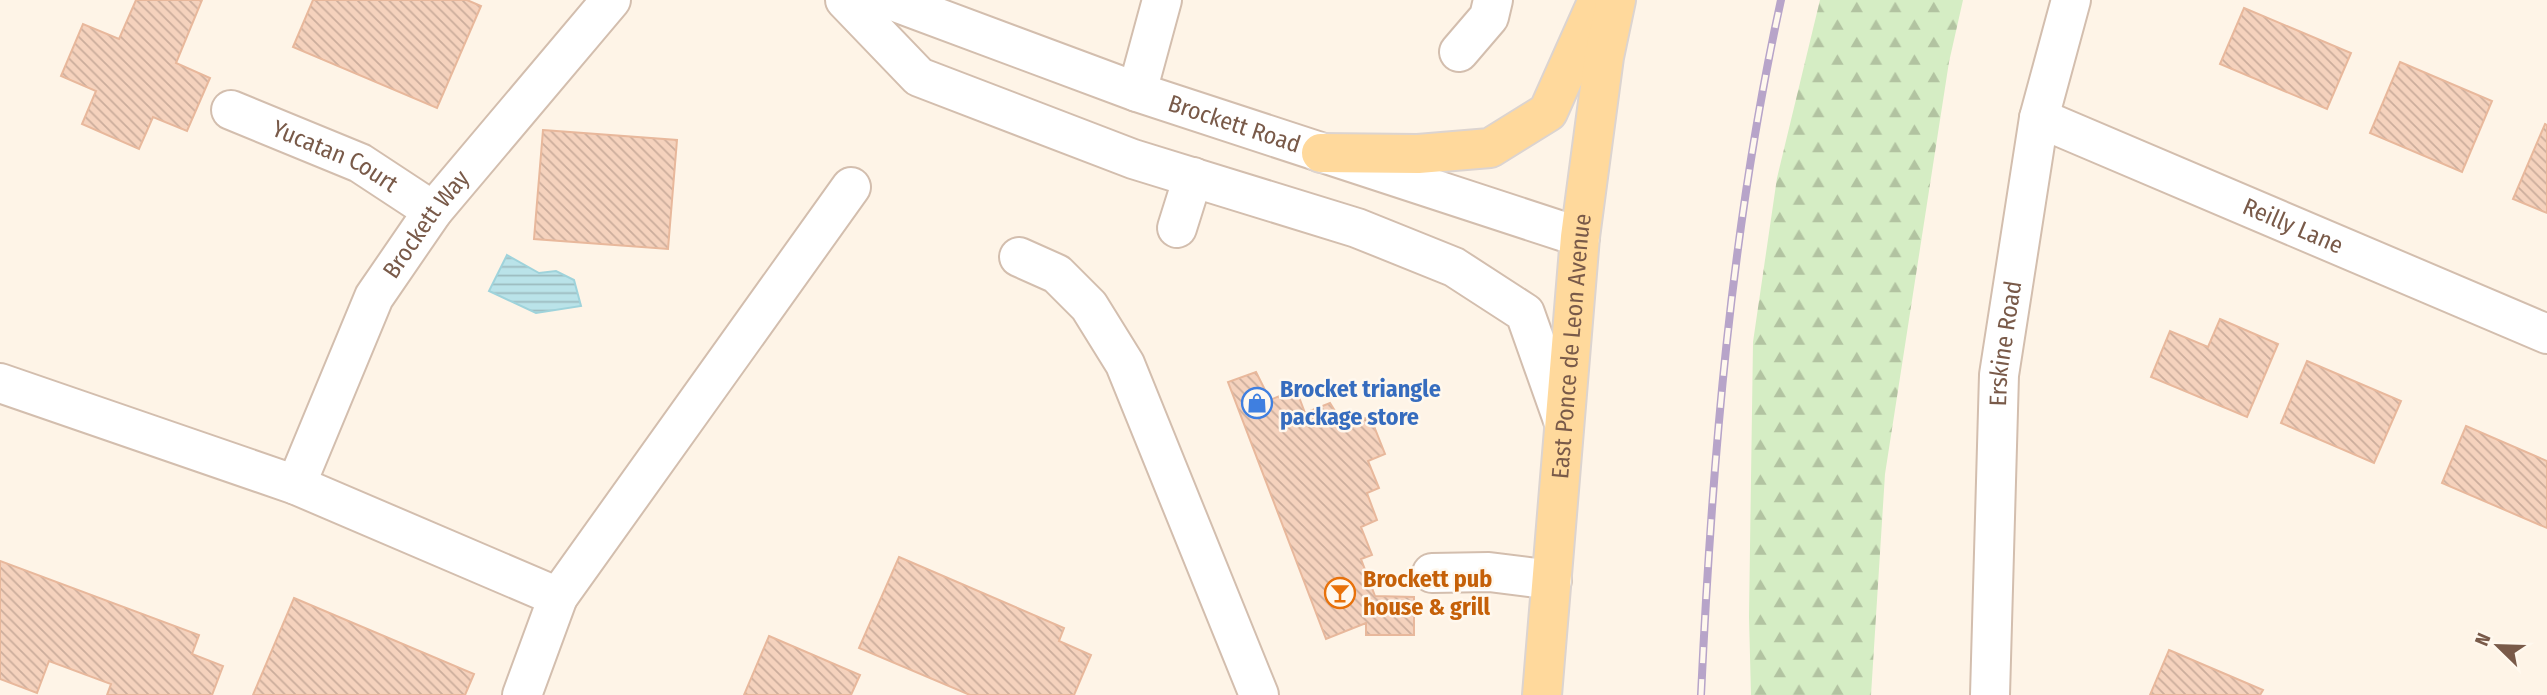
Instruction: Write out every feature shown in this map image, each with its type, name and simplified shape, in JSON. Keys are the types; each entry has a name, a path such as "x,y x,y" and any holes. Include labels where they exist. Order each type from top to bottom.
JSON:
{"main road":[{"path":"1321,153 1418,154 1490,148 1548,112 1598,0"},
{"name":"East Ponce de Leon Avenue","path":"1542,695 1580,237 1604,57 1616,0"}],"street":[{"name":"Brockett Way","path":"296,485 374,297 432,211 611,0"},
{"path":"845,0 919,77 1133,159 1357,228 1454,267 1525,313 1564,423"},
{"name":"Brockett Road","path":"890,0 1137,92 1580,237"},
{"path":"1137,92 1162,0"},
{"name":"Erskine Road","path":"1990,695 2000,375 2039,118 2071,0"},
{"path":"1460,52 1491,8"},
{"name":"Yucatan Court","path":"231,110 360,163 432,211"},
{"name":"Reilly Lane","path":"2039,118 2547,334"},
{"path":"1177,228 1194,177"},
{"path":"522,695 558,597 851,187"},
{"path":"1019,257 1057,275 1088,306 1125,364 1234,626 1259,695"},
{"path":"0,383 296,485 558,597"},
{"path":"1432,573 1489,572 1552,580"}],"green space":[{"path":"1820,0 1963,0 1949,62 1885,474 1871,695 1751,695 1749,617 1753,342 1777,178"}],"water":[{"path":"507,255 539,273 556,271 574,280 581,306 536,313 489,291"}],"building":[{"path":"136,0 202,0 176,63 210,78 187,131 153,117 139,149 82,124 96,91 61,76 83,24 119,39"},
{"path":"313,0 467,0 481,6 437,108 293,47"},
{"path":"2244,8 2351,53 2327,109 2220,64"},
{"path":"2400,62 2492,101 2462,172 2370,133"},
{"path":"2545,124 2547,125 2547,213 2513,199"},
{"path":"543,130 677,140 668,249 534,239"},
{"path":"2220,319 2278,344 2247,417 2151,377 2170,331 2208,347"},
{"path":"2307,361 2401,401 2374,463 2281,423"},
{"path":"1256,372 1270,400 1296,389 1305,413 1330,403 1345,427 1370,416 1385,454 1368,461 1379,488 1367,493 1377,520 1361,527 1372,555 1361,559 1375,596 1414,597 1414,635 1366,635 1366,623 1326,639 1228,382"},
{"path":"2466,426 2547,461 2547,528 2442,483"},
{"path":"899,557 1064,628 1059,641 1091,655 1074,695 970,695 859,648"},
{"path":"0,561 199,635 192,654 223,666 212,695 107,695 111,684 49,661 37,693 0,679"},
{"path":"294,598 474,674 465,695 253,695"},
{"path":"769,636 860,675 851,695 744,695"},
{"path":"2169,650 2263,690 2260,695 2150,695"}],"railway":[{"path":"1701,695 1711,520 1726,346 1749,172 1781,0"}],"place":[{"name":"Brocket triangle package store","path":"1257,403"},
{"name":"Brockett pub house & grill","path":"1340,593"}]}
